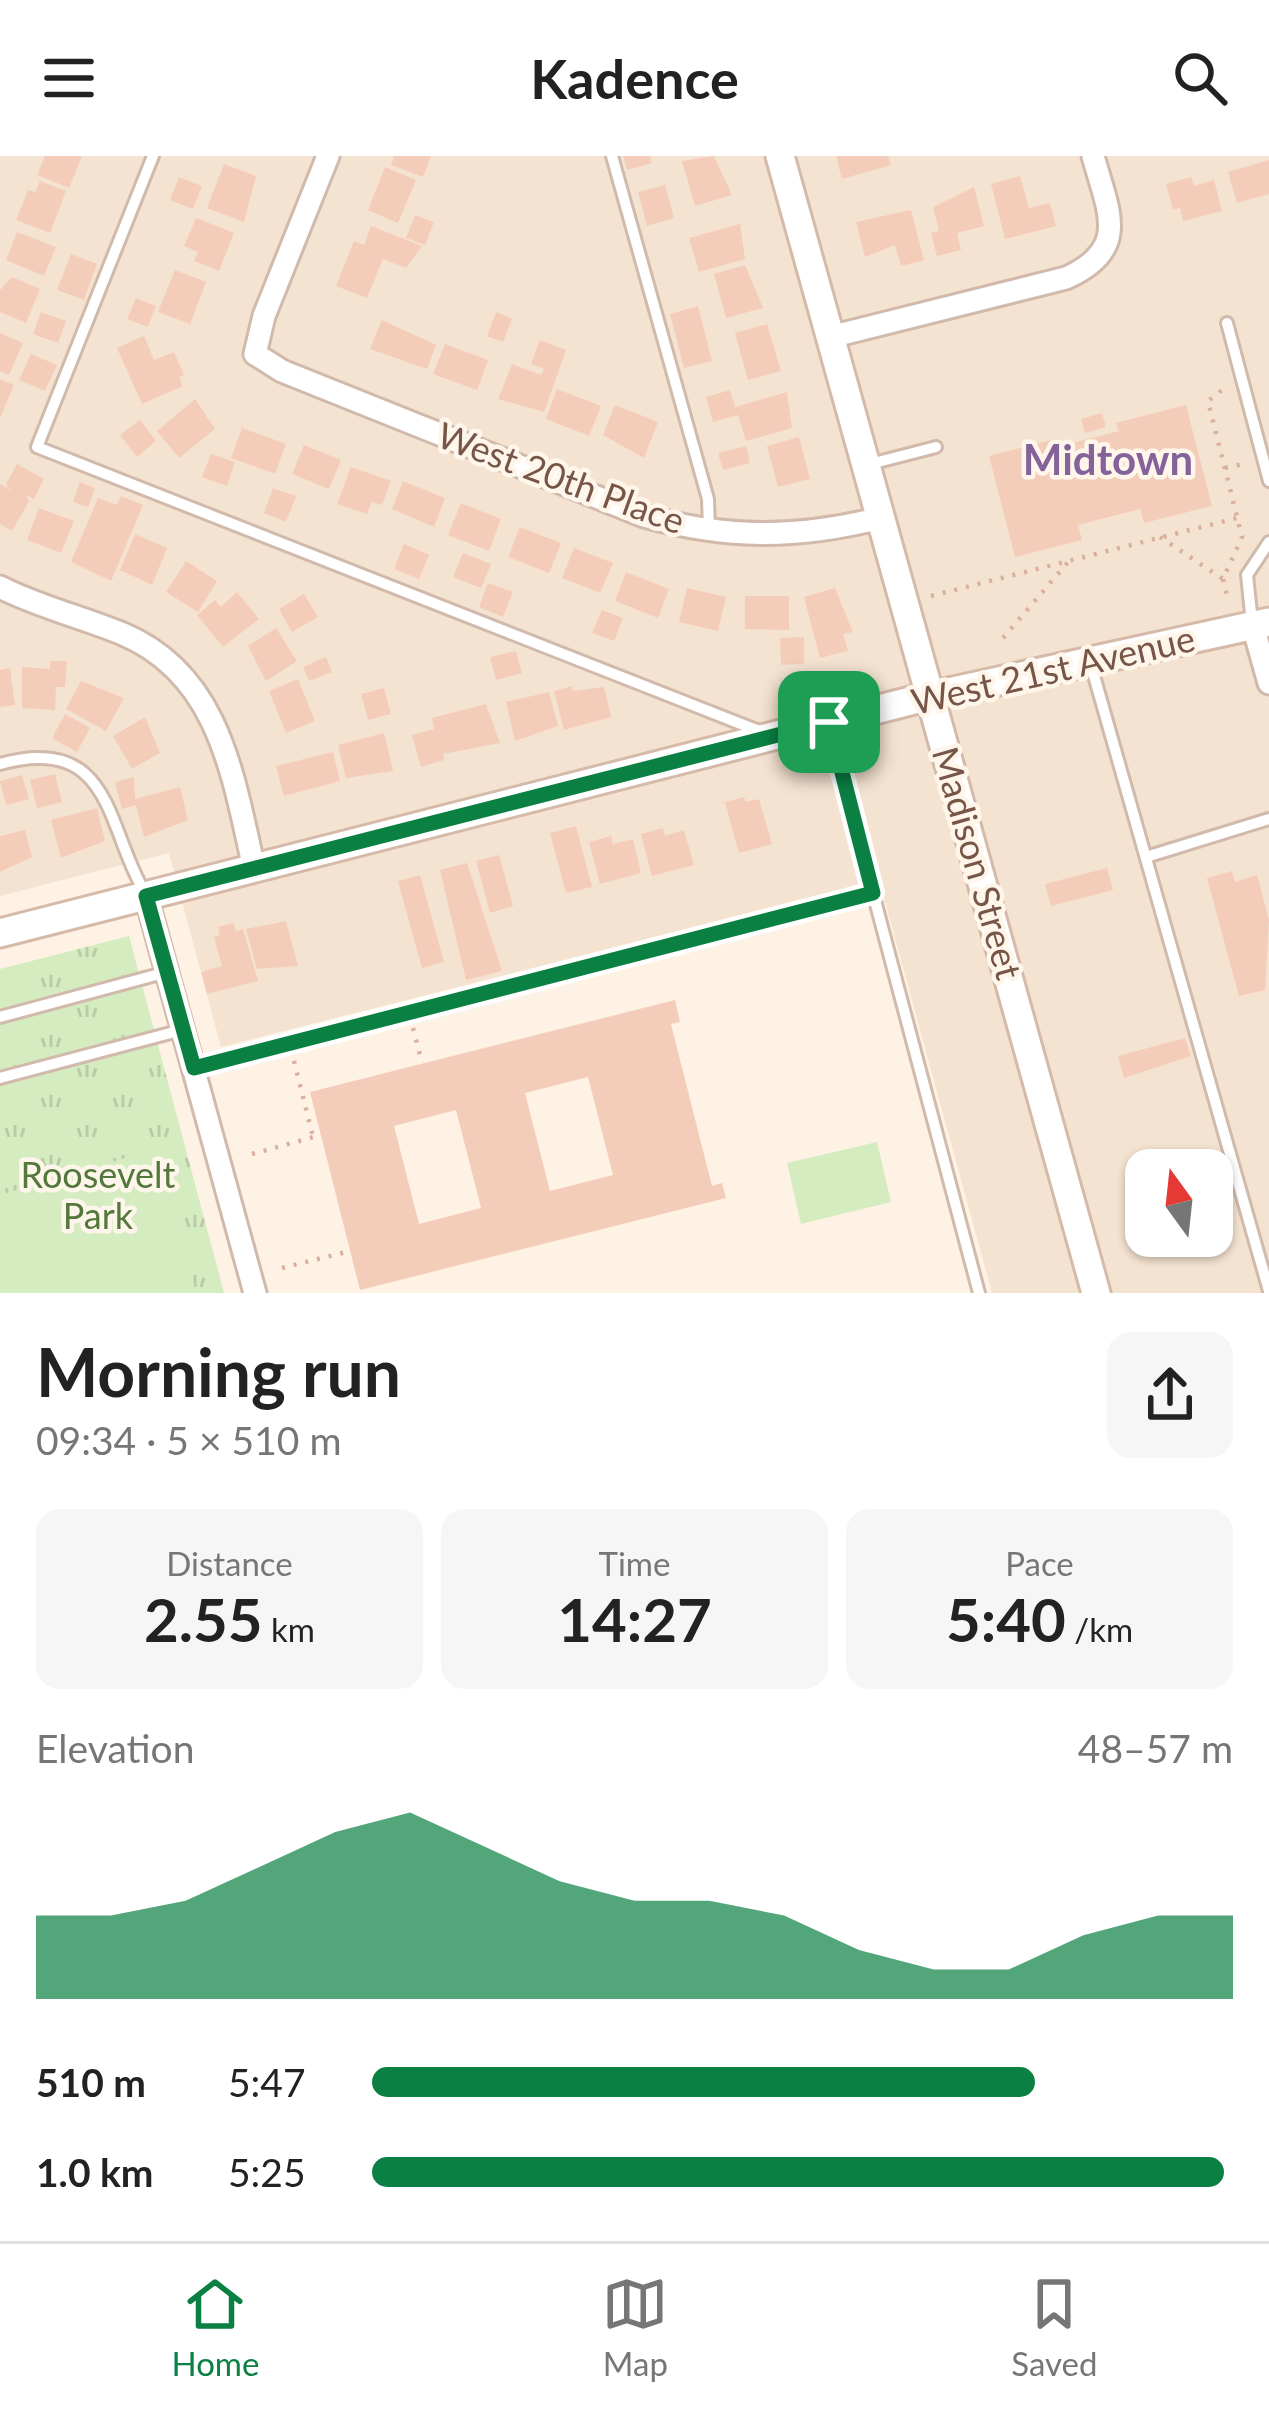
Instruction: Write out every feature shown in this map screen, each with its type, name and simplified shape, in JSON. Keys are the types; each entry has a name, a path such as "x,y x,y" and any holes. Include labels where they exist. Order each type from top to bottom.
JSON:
{"street":[{"name":"West 20th Place","path":"328,156 264,316 255,354 282,371 644,516 710,531 784,536 880,518"},
{"name":"Madison Street","path":"780,156 1096,1293"},
{"path":"830,337 1066,278 1099,260 1111,235 1093,156"},
{"path":"0,587 129,636 183,675 209,710 225,749 254,868"},
{"path":"0,605 23,599"},
{"name":"West 21st Avenue","path":"0,933 930,696 1261,624"},
{"path":"1261,624 1269,683"},
{"path":"146,896 255,1293"}],"lane":[{"path":"153,156 38,447 772,736"},
{"path":"612,156 708,499 710,531"},
{"path":"1227,323 1269,481"},
{"path":"866,465 936,447"},
{"path":"1261,624 1246,575 1269,542"},
{"path":"1090,662 1269,1291"},
{"path":"829,722 979,1293"},
{"path":"0,764 46,758 81,774 103,792 129,867 146,896"},
{"path":"1146,857 1269,819"},
{"path":"194,1068 873,893"},
{"path":"0,1017 167,972"},
{"path":"0,1078 183,1030"}],"path":[{"path":"1228,600 1223,579 1242,537 1208,401 1240,372"},
{"path":"1225,468 1264,461"},
{"path":"931,596 1237,518"},
{"path":"1160,537 1223,579"},
{"path":"1003,638 1069,561"},
{"path":"409,1012 422,1064"},
{"path":"252,1154 317,1136 289,1043"},
{"path":"282,1268 350,1251"}],"shaded area":[{"path":"0,156 1269,156 1269,1293 992,1293 879,880 221,1047 169,853 0,896"}],"green space":[{"name":"Roosevelt Park","path":"129,936 224,1293 0,1293 0,969"},
{"path":"877,1142 891,1202 801,1224 787,1163"},
{"path":"159,1148 196,1293 15,1293 0,1243 0,1195"}],"building":[{"path":"45,156 82,156 69,188 37,175"},
{"path":"394,156 431,156 423,177 391,165"},
{"path":"623,156 650,156 652,163 627,170"},
{"path":"714,156 732,195 695,206 682,161"},
{"path":"836,156 888,156 891,165 842,179"},
{"path":"1269,160 1269,194 1237,203 1228,172"},
{"path":"224,164 256,176 244,222 207,208"},
{"path":"385,167 416,180 398,223 368,210"},
{"path":"1020,176 1029,208 1050,203 1056,226 1005,239 991,184"},
{"path":"179,177 202,186 193,209 170,200"},
{"path":"1191,177 1194,186 1214,180 1222,211 1183,221 1180,208 1173,210 1166,184"},
{"path":"40,181 66,191 50,233 16,220 28,190 35,192"},
{"path":"665,185 674,218 647,226 638,192"},
{"path":"974,187 984,226 957,233 961,250 937,256 931,233 939,231 933,207"},
{"path":"911,210 924,260 901,266 895,245 865,257 856,222"},
{"path":"415,215 434,222 425,245 406,238"},
{"path":"196,218 234,233 219,271 194,261 198,252 184,246"},
{"path":"740,224 745,259 699,272 689,238"},
{"path":"371,226 422,246 406,268 383,259 367,298 336,286 354,241 364,245"},
{"path":"17,232 56,247 44,276 6,260"},
{"path":"71,254 97,264 84,300 57,290"},
{"path":"745,265 763,308 726,318 714,274"},
{"path":"175,270 206,282 190,324 158,312"},
{"path":"12,277 40,289 26,323 0,312 0,290"},
{"path":"136,298 156,306 148,327 127,319"},
{"path":"698,306 712,361 684,368 670,314"},
{"path":"41,312 66,321 58,343 33,334"},
{"path":"496,312 512,319 503,342 487,336"},
{"path":"382,320 436,345 427,369 370,349"},
{"path":"767,324 781,371 748,380 735,333"},
{"path":"0,333 23,343 9,375 0,371"},
{"path":"144,336 154,360 174,352 184,375 179,377 183,386 142,404 117,348"},
{"path":"540,340 566,350 544,412 498,399 512,364 541,375 544,369 531,364"},
{"path":"445,344 488,360 477,390 433,374"},
{"path":"31,354 57,365 45,391 19,380"},
{"path":"0,379 14,385 0,418"},
{"path":"557,389 601,406 589,436 546,419"},
{"path":"730,390 735,407 787,392 792,428 746,441 738,415 713,422 706,397"},
{"path":"195,399 215,429 179,458 157,431"},
{"path":"615,405 658,422 644,458 603,435"},
{"path":"1186,405 1212,506 1144,523 1140,509 1078,525 1082,540 1015,557 989,456 1059,438 1061,446 1119,431 1116,423"},
{"path":"1102,413 1106,427 1085,433 1081,419"},
{"path":"140,420 156,441 137,457 120,435"},
{"path":"242,428 286,444 275,474 231,458"},
{"path":"799,437 810,479 778,487 767,446"},
{"path":"304,445 341,460 329,489 292,474"},
{"path":"746,446 750,463 723,470 718,453"},
{"path":"211,454 235,462 227,486 202,477"},
{"path":"17,464 44,479 34,499 26,495 29,501 12,531 0,524 0,484 11,490 6,484"},
{"path":"351,467 391,481 382,505 372,502 367,514 337,504"},
{"path":"403,481 445,498 434,527 392,509"},
{"path":"80,482 95,488 88,507 73,502"},
{"path":"273,488 296,496 286,522 264,513"},
{"path":"121,496 143,505 111,581 71,562 98,498 117,505"},
{"path":"461,503 501,519 489,551 448,535"},
{"path":"39,508 74,521 61,553 27,540"},
{"path":"520,527 561,543 549,573 508,557"},
{"path":"135,534 167,548 152,585 120,570"},
{"path":"404,544 429,555 419,579 394,569"},
{"path":"574,548 613,563 600,593 562,578"},
{"path":"463,553 491,564 481,588 453,577"},
{"path":"186,561 217,581 198,612 166,592"},
{"path":"626,572 669,589 658,618 615,601"},
{"path":"488,583 513,592 503,617 479,607"},
{"path":"687,588 726,597 718,631 679,622"},
{"path":"835,588 853,632 843,634 848,651 820,658 804,597"},
{"path":"237,592 259,619 223,647 197,615 215,600 221,607"},
{"path":"304,594 318,617 292,632 279,609"},
{"path":"745,596 789,596 789,630 745,629"},
{"path":"602,610 623,618 614,641 592,633"},
{"path":"276,628 297,661 266,681 248,646"},
{"path":"804,637 804,664 781,665 780,638"},
{"path":"516,651 522,673 496,680 490,657"},
{"path":"326,657 332,672 309,681 303,667"},
{"path":"50,661 67,661 65,687 56,687 55,710 22,708 22,667 50,669"},
{"path":"10,668 15,705 0,707 0,670"},
{"path":"298,679 315,721 286,733 269,691"},
{"path":"81,681 124,698 106,731 66,709"},
{"path":"572,686 573,691 604,687 611,717 564,730 554,691"},
{"path":"384,688 391,714 368,720 361,694"},
{"path":"549,692 558,726 515,741 506,702"},
{"path":"486,704 500,743 443,754 444,760 421,767 412,735 434,729 432,718"},
{"path":"65,714 90,728 77,752 52,738"},
{"path":"145,717 160,753 132,769 113,736"},
{"path":"384,733 393,771 346,778 338,745"},
{"path":"333,752 340,781 284,796 276,766"},
{"path":"55,774 62,802 37,808 30,780"},
{"path":"22,775 29,799 6,805 0,781"},
{"path":"134,777 135,799 180,787 188,820 144,837 136,805 122,809 115,782"},
{"path":"744,797 746,802 759,799 772,844 739,853 725,802"},
{"path":"97,808 105,841 61,858 51,820"},
{"path":"576,826 592,887 566,893 550,833"},
{"path":"663,828 665,836 684,830 694,865 652,876 641,834"},
{"path":"25,830 32,857 0,872 0,836"},
{"path":"611,836 613,844 633,839 641,873 600,884 589,842"},
{"path":"499,855 513,906 490,913 476,861"},
{"path":"467,863 502,971 466,980 440,870"},
{"path":"1107,868 1113,890 1051,906 1045,884"},
{"path":"1232,871 1235,882 1257,875 1269,920 1265,990 1239,996 1207,878"},
{"path":"420,875 444,962 422,968 398,881"},
{"path":"286,921 298,966 257,969 246,929"},
{"path":"234,923 236,931 243,929 258,981 207,994 201,972 222,966 214,937 220,935 218,927"},
{"path":"675,1000 680,1022 671,1024 712,1186 722,1183 726,1198 360,1290 310,1092","holes":["588,1077 613,1175 550,1191 525,1093","456,1110 481,1208 419,1224 394,1126"]},
{"path":"1185,1038 1191,1056 1124,1078 1118,1056"}],"district":[{"name":"Midtown","path":"1108,460"}],"route":[{"path":"829,722 873,893 194,1068 146,896 829,722"}]}
